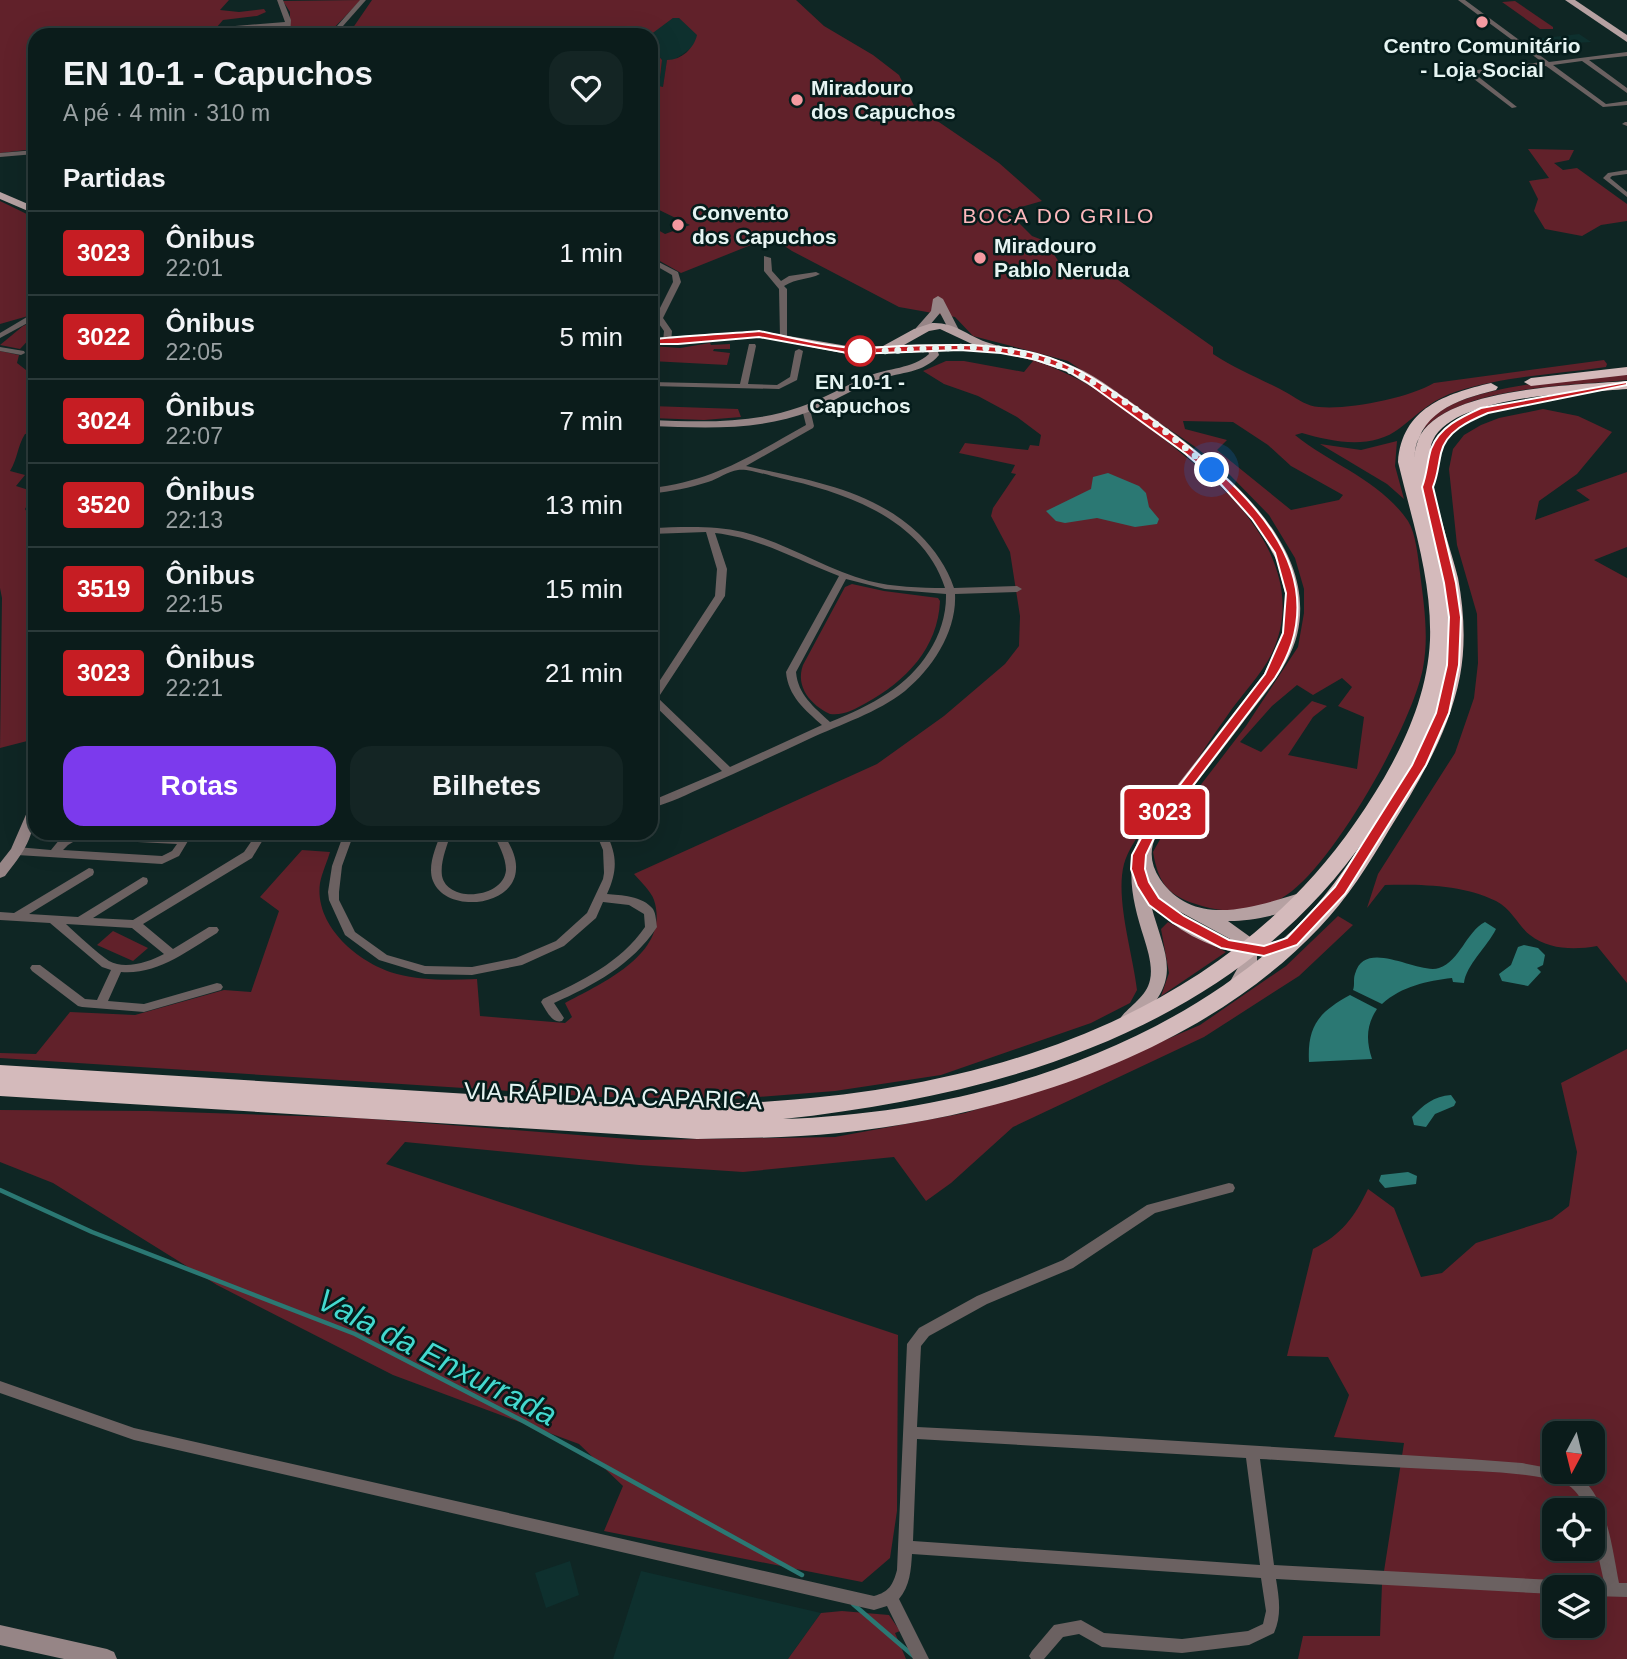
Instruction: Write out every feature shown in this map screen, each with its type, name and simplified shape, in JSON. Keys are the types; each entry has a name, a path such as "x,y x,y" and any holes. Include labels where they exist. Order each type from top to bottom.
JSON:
{"highway":[{"name":"VIA RÁPIDA DA CAPARICA","path":"0,1073 693,1114 768,1111 851,1103 947,1085 1056,1053 1124,1024 1190,990 1244,943 1308,896 1344,853 1398,768 1419,727 1433,684 1438,641 1437,602 1406,462 1409,439 1421,420 1447,401 1474,391 1627,370"},
{"name":"VIA RÁPIDA DA CAPARICA","path":"0,1088 696,1130 773,1129 844,1124 947,1107 1061,1074 1153,1035 1236,987 1303,933 1340,891 1428,749 1447,697 1454,657 1454,610 1421,464 1421,450 1426,438 1436,425 1450,415 1482,402 1627,385"}],"main road":[{"path":"1569,0 1627,39"},
{"path":"1585,0 1627,29"},
{"path":"0,195 28,208"},
{"path":"882,350 896,346 919,331 936,326 1001,349 1043,358 1075,371 1190,451 1222,479 1257,517 1274,541 1287,569 1292,593 1292,614 1288,639 1281,658 1150,832 1142,847 1138,862 1139,892 1159,966 1158,984 1152,995 1124,1024"},
{"path":"919,331 917,340 930,348"},
{"path":"950,348 960,342 958,333"},
{"path":"658,341 759,334 845,351 1001,349"},
{"path":"1150,832 1145,848 1146,868 1154,885 1174,909 1240,917 1268,912 1308,896"},
{"path":"1138,862 1139,876 1154,901 1244,943 1264,951 1279,948 1303,933"},
{"path":"1153,941 1156,925 1174,909"},
{"path":"1236,987 1250,962 1244,943"}],"street":[{"path":"280,0 287,28"},
{"path":"338,28 363,0"},
{"path":"1461,0 1605,106 1627,103"},
{"path":"236,28 287,24"},
{"path":"1514,107 1469,73 1627,54"},
{"path":"1583,59 1627,91"},
{"path":"0,155 28,153"},
{"path":"1627,172 1610,174 1607,179 1627,195"},
{"path":"767,258 768,271 783,289 784,337"},
{"path":"658,264 675,274 677,282 658,314"},
{"path":"780,285 792,278 816,274"},
{"path":"919,331 936,313 938,299 958,333"},
{"path":"1,334 28,318"},
{"path":"658,322 668,331 667,342"},
{"path":"743,387 752,346"},
{"path":"915,366 933,356 930,348"},
{"path":"658,423 721,425 792,414 874,377 934,362 950,348"},
{"path":"0,349 22,353"},
{"path":"658,384 771,388 791,382 799,351"},
{"path":"658,490 698,484 740,467 811,423 806,409"},
{"path":"792,414 802,422 802,429"},
{"path":"658,802 893,695 910,682 938,646 949,609 950,591 940,568 925,546 903,524 877,508 821,487 740,467"},
{"path":"658,531 710,530 754,537 844,575 888,587 950,591 1017,589"},
{"path":"658,689 720,596 722,569 710,530"},
{"path":"828,726 796,692 791,682 792,672 844,575"},
{"path":"658,704 727,771"},
{"path":"0,873 17,851 28,826"},
{"path":"54,853 67,840"},
{"path":"17,851 162,860 175,855 179,840"},
{"path":"0,916 135,924 248,855 258,840"},
{"path":"346,840 335,871 333,898 339,915 351,933 366,948 407,965 446,972 481,972 537,956 563,943 579,930 597,909 602,898 610,863 609,848 605,840"},
{"path":"444,840 436,867 437,880 449,893 475,898 499,890 511,873 500,840"},
{"path":"16,917 89,872"},
{"path":"79,921 142,881"},
{"path":"558,1018 547,1002 590,981 624,958 651,927 649,912 643,907 630,901 602,898"},
{"path":"53,919 107,964 117,968 154,967 213,930"},
{"path":"135,924 172,955"},
{"path":"36,968 82,1003 144,1008 217,987"},
{"path":"101,1004 117,968"},
{"path":"0,1387 134,1434 874,1603 891,1599 900,1586 906,1547 914,1344 924,1332 982,1300 1068,1264 1151,1209 1228,1188"},
{"path":"910,1433 1252,1452 1556,1474 1575,1482 1592,1502 1620,1590"},
{"path":"1037,1656 1059,1630 1081,1627 1102,1640 1182,1646 1249,1638 1269,1628 1273,1611 1252,1452"},
{"path":"906,1547 1268,1572 1542,1586"},
{"path":"891,1599 921,1659"},
{"path":"0,1635 107,1659"}],"shaded area":[{"path":"0,0 229,0 220,10 239,12 264,9 266,12 257,16 223,20 217,28 28,28 28,150 0,153"},
{"path":"361,0 334,28 290,28 290,12 283,1"},
{"path":"372,0 796,0 824,26 873,55 899,75 920,118 933,118 999,163 1042,201 1007,211 1032,236 1045,241 1063,268 1082,266 1098,277 1111,275 1213,347 1213,354 1307,404 1331,407 1362,405 1409,394 1434,383 1604,360 1607,364 1606,367 1513,379 1458,391 1434,402 1389,435 1365,442 1339,441 1302,433 1295,435 1384,494 1408,521 1416,546 1426,644 1416,692 1389,754 1351,820 1330,849 1292,891 1272,903 1249,909 1225,910 1202,906 1181,898 1167,888 1158,873 1153,852 1163,834 1246,726 1298,647 1304,613 1304,589 1295,558 1269,515 1227,472 1194,446 1068,361 973,336 955,317 899,307 792,251 771,237 681,273 658,260 658,230 665,234 690,225 658,209 658,55 662,60 659,86 663,87 667,60 678,58 686,52 697,35 679,18 673,18 658,29 353,28","holes":["1183,421 1233,422 1268,445 1291,466 1343,495 1339,500 1291,510 1217,450 1227,440 1185,429","1342,678 1352,687 1338,706 1364,717 1357,769 1288,755 1313,717 1327,706 1312,701 1261,752 1240,742 1272,706 1297,685 1313,695"]},
{"path":"1515,1 1553,29 1540,29 1502,2"},
{"path":"673,18 679,18 698,34 694,46 674,60 667,61 663,87 659,86 662,60 658,55 658,28"},
{"path":"1579,34 1591,42 1558,44 1557,49 1540,51 1532,43 1536,39"},
{"path":"1528,149 1574,150 1569,160 1554,163 1563,170 1577,168 1627,204 1627,221 1601,225 1582,236 1545,229 1534,211 1538,199 1529,181 1549,178"},
{"path":"0,201 28,215 28,316 0,324"},
{"path":"28,324 28,340 20,349 0,345"},
{"path":"710,343 730,344 730,349 713,351 730,353 727,365 658,361 658,346 680,348"},
{"path":"0,351 19,355 17,363 28,370 28,434 20,443 10,471 25,475 16,486 28,490 28,504 25,509 28,514 28,741 0,748"},
{"path":"1022,357 1047,365 1070,375 1093,388 1156,433 1216,482 1252,522 1266,545 1282,594 1282,620 1275,646 1265,665 1182,781 1139,835 1124,864 1123,910 1137,990 1130,1003 1091,1023 941,1075 835,1091 732,1099 601,1097 0,1058 0,1053 36,1054 70,1012 135,1015 224,990 251,992 279,911 260,897 302,850 330,852 320,883 324,914 342,941 368,962 397,974 417,978 477,979 480,1016 565,1023 572,1017 565,1003 630,964 653,936 657,919 654,900 634,874 877,764 944,716 1005,664 1019,646 1020,616 1010,552 991,516 993,508 1016,474 1011,473 1015,465 959,453 965,443 1028,450 1030,445 1039,446 1041,435 1017,417 978,396 944,384 923,371 946,361 964,361 1024,372 1033,361"},
{"path":"1627,374 1627,380 1548,387 1490,396 1441,415 1423,430 1435,415 1456,403 1484,393 1547,382"},
{"path":"658,406 738,409 741,417 704,420 658,418"},
{"path":"1543,409 1578,416 1612,432 1577,474 1539,501 1535,520 1590,500 1576,490 1627,472 1627,547 1594,560 1627,578 1627,983 1597,946 1571,948 1545,944 1526,931 1502,904 1484,896 1428,885 1385,885 1367,908 1378,874 1455,753 1474,698 1478,663 1477,614 1457,545 1449,469 1453,449 1464,435 1481,425 1499,418"},
{"path":"1397,441 1395,466 1404,499 1387,484 1320,444 1361,450"},
{"path":"852,584 938,598 938,618 926,648 894,684 853,710 830,714 817,706 806,694 801,673 845,587"},
{"path":"1338,916 1353,925 1299,976 1204,1037 1013,1127 951,1183 926,1201 894,1157 743,1172 639,1165 405,1142 386,1164 898,1335 897,1511 890,1558 862,1582 604,1531 623,1486 579,1444 393,1375 217,1285 53,1183 0,1162 0,1110 149,1111 359,1118 642,1140 835,1137 965,1113 1077,1078 1200,1025 1286,966"},
{"path":"1168,922 1226,952 1161,996 1169,973 1161,929"},
{"path":"113,931 148,948 133,961 97,945"},
{"path":"1627,1049 1627,1659 1298,1659 1303,1636 1380,1636 1382,1584 1404,1443 1334,1437 1349,1395 1328,1357 1287,1356 1313,1249 1346,1224 1368,1189 1394,1208 1421,1277 1442,1273 1476,1243 1552,1219 1569,1206 1577,1152 1561,1083"},
{"path":"570,1561 579,1595 546,1608 535,1573"},
{"path":"641,1571 821,1613 788,1659 613,1659"},
{"path":"842,1611 889,1615 900,1631 895,1633 906,1659 788,1659 821,1613"}],"water":[{"path":"1108,473 1139,486 1146,493 1149,507 1159,519 1157,524 1135,527 1097,518 1065,523 1056,521 1046,511 1091,489 1093,477"},
{"path":"1485,922 1496,929 1473,963 1464,983 1453,982 1452,978 1424,983 1398,993 1382,1004 1353,990 1355,974 1361,963 1369,958 1393,960 1430,969 1439,968 1452,959 1473,932"},
{"path":"1524,945 1538,948 1545,955 1543,965 1537,968 1541,972 1528,986 1502,981 1499,974 1511,965 1518,947"},
{"path":"1350,995 1377,1009 1368,1033 1372,1059 1309,1062 1310,1039 1317,1021 1330,1008"},
{"path":"1451,1095 1456,1102 1454,1106 1435,1114 1426,1127 1414,1125 1412,1117 1425,1105 1439,1097"},
{"path":"1408,1172 1417,1176 1416,1184 1385,1188 1379,1181 1381,1175"}],"waterway":[{"name":"Vala da Enxurrada","path":"0,1190 92,1232 355,1334 523,1421 802,1575"},
{"name":"Vala da Enxurrada","path":"853,1604 917,1659"}],"bus line":[{"name":"3023","path":"658,341 759,334 853,351 960,347 1001,349 1036,356 1092,380 1190,451 1238,495 1269,533 1281,553 1292,593 1290,633 1281,658 1271,675 1150,832 1139,855 1138,869 1145,889 1154,901 1178,920 1226,945 1258,951 1279,948 1303,933 1340,891 1419,765 1443,713 1453,665 1455,617 1450,583 1427,487 1434,472 1441,438 1462,420 1485,410 1627,385"}],"place":[{"name":"Centro Comunitário - Loja Social","path":"1482,22"},
{"name":"Miradouro dos Capuchos","path":"797,100"},
{"name":"Convento dos Capuchos","path":"678,225"},
{"name":"Miradouro Pablo Neruda","path":"980,258"},
{"name":"EN 10-1 - Capuchos","path":"860,351"}],"district":[{"name":"BOCA DO GRILO","path":"1059,216"}],"route":[{"path":"860,351 951,347 1001,349 1036,356 1092,380 1212,470"}]}
